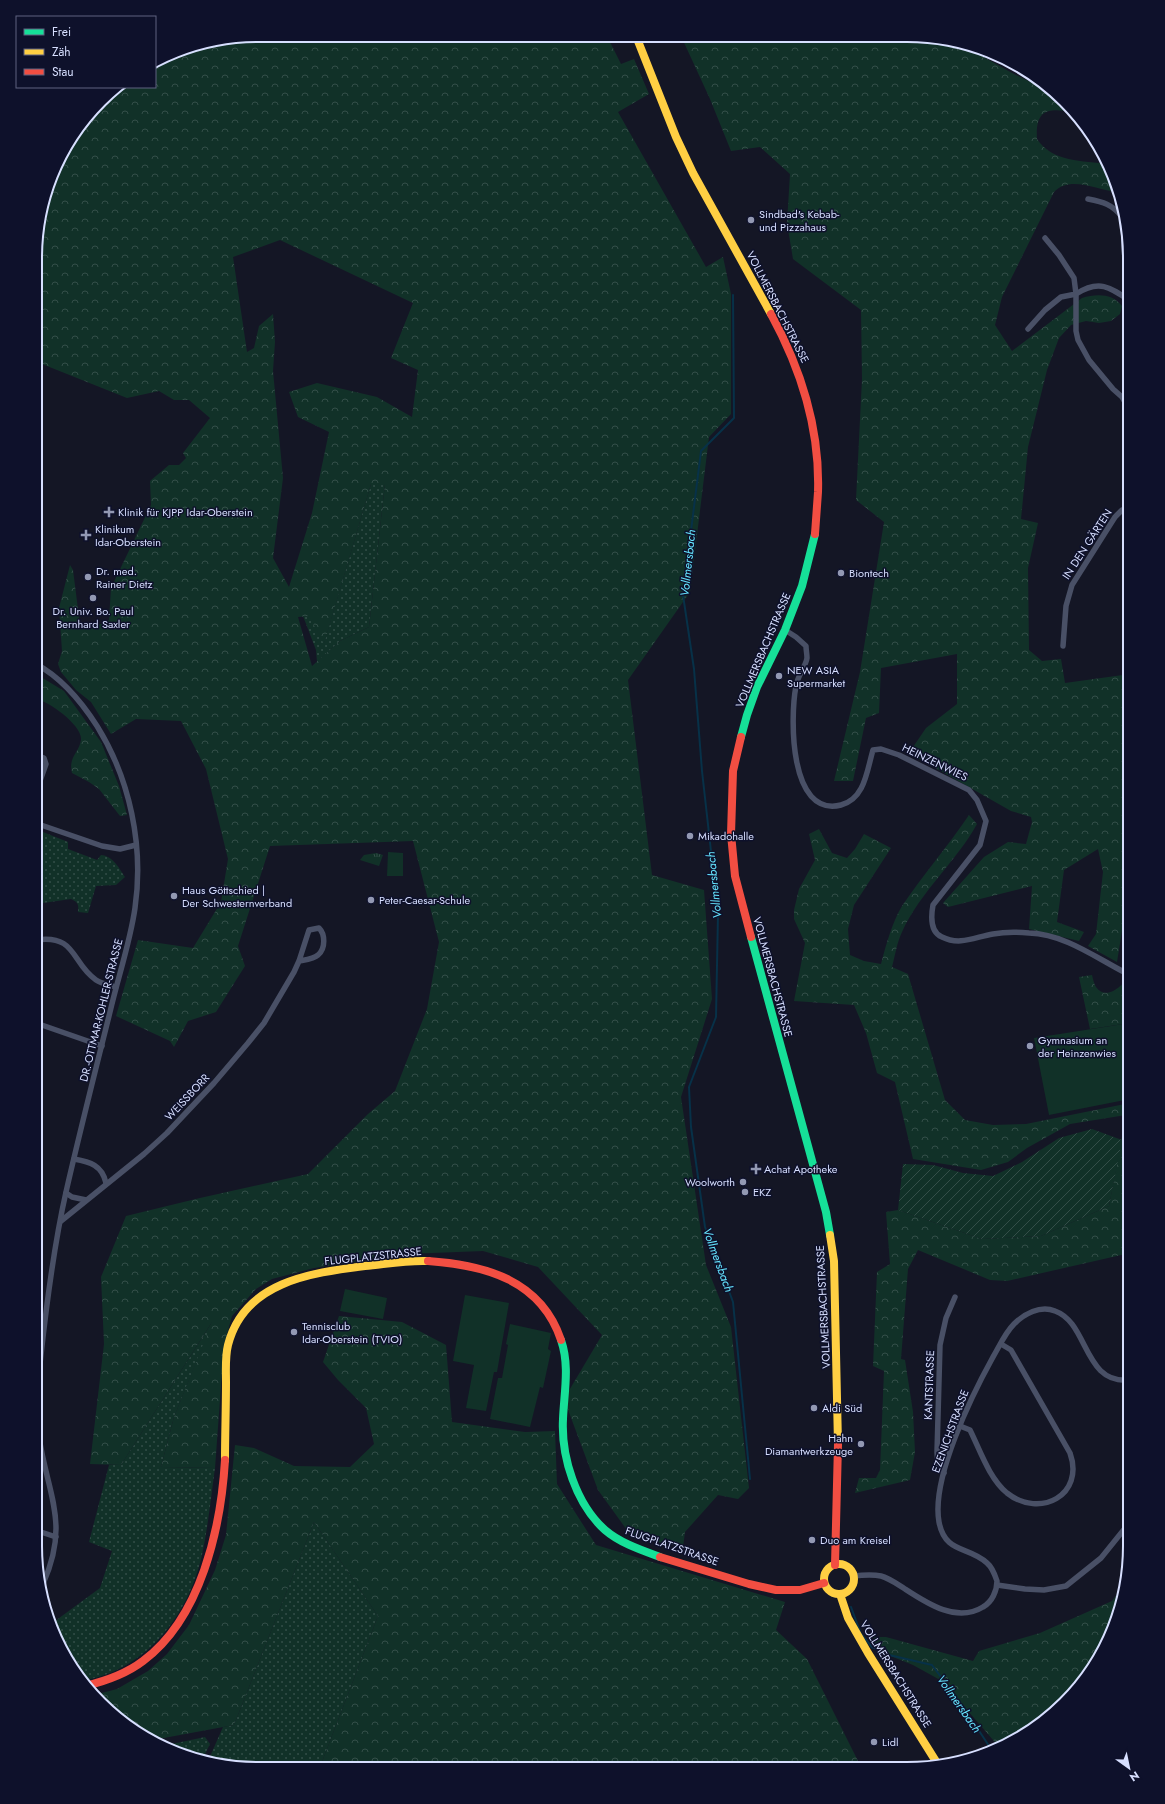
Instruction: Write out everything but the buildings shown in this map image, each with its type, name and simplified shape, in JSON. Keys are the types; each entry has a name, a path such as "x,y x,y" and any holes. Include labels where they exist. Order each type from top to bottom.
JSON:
{"main road":[{"name":"VOLLMERSBACHSTRASSE","path":"638,42 676,137 693,173 786,342 800,376 810,411 817,456 818,491 814,542 802,586 785,630 757,687 747,715 738,749 732,782 731,834 732,858 737,883 826,1212 834,1261 838,1393 838,1480 835,1565"},
{"name":"FLUGPLATZSTRASSE","path":"93,1684 104,1682 118,1676 138,1664 157,1649 176,1627 195,1594 209,1560 218,1523 223,1484 227,1346 238,1321 259,1296 278,1284 314,1274 377,1265 425,1261 478,1268 516,1282 539,1299 554,1322 564,1344 566,1368 563,1436 569,1470 582,1499 598,1524 618,1539 646,1551 683,1563 775,1589 799,1590 824,1583"},
{"path":"835,1565 848,1567 853,1576 852,1586 846,1592 840,1594 831,1592 824,1583 826,1572 835,1565"},
{"name":"VOLLMERSBACHSTRASSE","path":"840,1594 848,1618 868,1653 935,1760"}],"street":[{"path":"1088,199 1106,203 1118,212"},
{"path":"1045,238 1059,255 1074,278 1076,294 1076,331 1078,340 1089,360 1113,389 1122,397"},
{"path":"1028,329 1045,310 1061,297 1076,294 1093,286 1101,285 1123,297"},
{"name":"IN DEN GÄRTEN","path":"1063,646 1066,606 1072,585 1115,517 1123,510"},
{"name":"HEINZENWIES","path":"785,630 806,646 807,659 796,686 792,731 802,782 812,798 820,803 831,806 844,804 855,798 862,789 873,750 881,749 899,755 969,790 977,800 986,821 980,845 932,905 930,917 936,931 940,936 950,941 966,941 992,934 1030,933 1058,939 1077,946 1123,971"},
{"name":"DR.-OTTMAR-KOHLER-STRASSE","path":"42,668 66,686 88,712 102,734 127,794 136,845 138,875 135,908 66,1193 49,1283 42,1347"},
{"path":"42,757 44,758 46,764 42,775"},
{"path":"42,825 102,846 120,848 136,845"},
{"name":"WEISSBORR","path":"61,1221 106,1183 144,1154 167,1133 219,1078 264,1023 299,961 309,930 319,928 323,932 324,938 321,951 317,956 299,961"},
{"path":"42,940 54,940 65,945 96,980 116,987"},
{"path":"42,1025 102,1046"},
{"path":"74,1159 95,1165 101,1170 106,1183"},
{"path":"66,1193 72,1197 86,1200"},
{"name":"KANTSTRASSE","path":"944,1473 938,1467 937,1452 940,1345 946,1318 955,1297"},
{"name":"EZENICHSTRASSE","path":"997,1585 994,1572 988,1563 956,1548 948,1541 942,1531 939,1521 939,1508 941,1485 944,1473 960,1426 978,1386 1001,1344 1014,1324 1027,1313 1040,1309 1054,1310 1062,1314 1073,1326 1094,1363 1102,1372 1112,1379 1123,1381"},
{"path":"960,1426 970,1430 996,1480 1007,1493 1024,1502 1043,1505 1058,1499 1067,1489 1072,1476 1074,1464 1070,1453 1011,1350 1001,1344"},
{"name":"DR.-OTTMAR-KOHLER-STRASSE","path":"42,1451 57,1516 56,1537 52,1557 44,1577"},
{"path":"853,1576 880,1576 893,1581 925,1602 947,1612 961,1614 975,1612 987,1605 993,1597 997,1585 1044,1590 1066,1586 1101,1558 1123,1531"},
{"path":"42,1532 56,1537"}],"green space":[{"path":"244,42 610,42 621,64 634,59 649,94 618,112 706,267 723,257 731,294 731,414 709,437 690,592 628,680 652,875 704,890 712,999 681,1097 706,1265 731,1327 749,1488 738,1499 718,1495 685,1532 683,1547 632,1537 598,1490 564,1399 602,1335 538,1267 483,1251 405,1254 314,1268 272,1279 256,1289 232,1316 224,1345 215,1468 161,1467 174,1417 212,1322 121,1465 90,1464 104,1344 101,1277 126,1216 308,1174 368,1114 395,1091 427,1009 439,942 413,841 270,846 238,946 245,966 216,1012 188,1021 174,1047 170,1041 116,1016 138,940 193,948 221,902 228,859 206,769 181,721 136,719 111,734 91,702 76,690 61,672 58,664 62,651 59,608 70,565 73,570 80,625 103,624 109,620 111,588 151,505 150,481 169,465 179,465 186,458 183,453 210,418 189,400 174,400 159,391 127,398 42,364 42,244 46,216 53,189 58,175 78,138 105,105 126,88 156,88 156,68 175,58 202,49","holes":["280,240 413,303 391,358 418,370 412,417 377,397 317,383 289,392 298,417 329,432 312,513 289,587 273,558 283,478 273,371 275,342 273,314 259,326 254,348 247,352 233,257","371,484 385,484 369,627 340,641 312,666 298,617 309,616 324,644"]},
{"path":"684,42 921,42 949,46 980,54 1034,83 1060,105 1065,111 1057,110 1045,112 1041,116 1038,121 1037,139 1043,147 1059,156 1069,159 1101,163 1107,175 1113,191 1076,184 1060,187 1054,192 1002,297 995,325 1012,351 1082,298 1098,295 1109,297 1114,299 1122,306 1120,314 1111,321 1099,323 1086,321 1071,325 1059,338 1047,370 1028,447 1021,519 1038,523 1028,568 1029,650 1042,661 1061,659 1065,683 1123,675 1123,925 1117,962 1088,946 1096,934 1103,872 1098,849 1064,870 1057,922 1084,932 1079,941 1029,929 1032,886 948,907 943,903 984,857 1008,842 1026,844 1032,822 1031,817 1011,811 909,753 926,728 957,704 957,654 881,668 879,713 866,718 853,781 834,781 860,672 884,522 856,500 862,379 861,310 793,259 787,223 790,174 760,147 731,151 710,99"},
{"path":"371,484 385,484 369,627 340,641 317,662 316,650 303,616 309,615 324,643"},
{"path":"42,678 64,691 101,742 119,786 127,815 120,816 99,789 72,773 71,763 80,744 80,734 71,721 49,704 42,701"},
{"path":"969,815 977,824 910,917 899,940 892,967 908,974 945,1100 965,1120 993,1125 1026,1124 1123,1104 1123,1115 1070,1124 1027,1148 1008,1162 981,1170 913,1159 895,1082 877,1073 866,1033 854,1005 794,1001 805,943 794,919 794,910 799,889 815,860 809,834 819,829 832,853 847,858 855,849 864,834 891,848 854,905 848,929 850,955 864,961 881,964 892,927 902,906"},
{"path":"42,833 68,842 68,849 97,860 101,855 109,858 115,863 125,877 116,885 96,886 88,913 78,912 78,904 71,899 42,903"},
{"path":"388,852 403,853 403,876 387,876"},
{"path":"376,853 383,855 379,866 360,860 364,855"},
{"path":"1092,975 1096,987 1105,993 1115,990 1123,984 1123,1024 1090,1029 1079,977"},
{"path":"1123,1024 1123,1100 1049,1115 1034,1038"},
{"path":"1092,1129 1122,1140 1109,1206 1041,1236 982,1239 898,1210 903,1164 933,1165 963,1173 993,1176 1022,1162 1059,1138"},
{"path":"1123,1131 1123,1255 1007,1281 990,1280 918,1250 908,1269 901,1359 905,1360 913,1412 915,1452 910,1480 855,1493 859,1478 876,1478 880,1470 884,1371 873,1366 877,1272 890,1264 886,1212 898,1210 982,1239 1041,1236 1109,1206"},
{"path":"345,1289 387,1298 383,1319 340,1311"},
{"path":"465,1295 509,1303 497,1372 494,1372 486,1411 466,1408 474,1365 453,1361"},
{"path":"339,1316 402,1322 446,1345 452,1422 525,1432 555,1431 557,1484 596,1545 785,1602 776,1630 807,1659 858,1762 322,1762 378,1616 314,1522 234,1725 160,1739 138,1726 105,1699 100,1693 117,1689 148,1671 167,1654 189,1625 215,1570 226,1535 235,1445 254,1448 294,1466 350,1467 374,1444 366,1408 338,1380 323,1362"},
{"path":"214,1319 174,1417 161,1467 215,1468 208,1523 202,1555 195,1578 186,1599 160,1638 144,1653 125,1666 104,1675 89,1679 71,1654 55,1621 100,1588 112,1551 89,1542 109,1465 121,1465"},
{"path":"510,1324 551,1333 548,1349 551,1351 543,1388 540,1387 530,1427 490,1419 498,1378 502,1378"},
{"path":"314,1522 378,1616 322,1762 244,1762 210,1757 223,1727 234,1725"},
{"path":"1118,1593 1107,1629 1087,1666 1060,1699 1027,1726 996,1743 942,1681 913,1665 878,1651 872,1644 874,1637 886,1637 973,1661 979,1651 1040,1633 1112,1601"},
{"path":"205,1737 210,1744 204,1755 171,1744"}],"waterway":[{"name":"Vollmersbach","path":"733,295 734,418 701,451 683,595 694,669 702,771 718,914 716,1017 689,1087 691,1127 705,1227 733,1302 750,1479"},
{"name":"Vollmersbach","path":"851,1607 861,1634 872,1647 889,1655 932,1665 964,1708 989,1746"}],"traffic: fast":[{"path":"741,737 757,687 785,630 802,586 815,534"},
{"path":"751,937 826,1212 830,1235"},
{"path":"561,1340 564,1350 566,1370 563,1434 568,1464 578,1493 595,1519 611,1535 631,1546 660,1557"}],"traffic: slow":[{"path":"638,42 676,137 693,173 771,314"},
{"path":"830,1235 834,1261 838,1444"},
{"path":"225,1460 227,1350 236,1324 248,1307 264,1294 282,1284 302,1277 323,1272 365,1266 428,1261"},
{"path":"839,1564 849,1569 854,1579 849,1589 839,1594 829,1589 824,1579 829,1569 839,1564"},
{"path":"840,1594 848,1618 868,1653 935,1760"}],"traffic: jam":[{"path":"771,314 782,335 800,378 812,422 818,469 815,534"},
{"path":"741,737 733,771 731,834 735,876 751,937"},
{"path":"428,1261 449,1263 490,1272 525,1290 540,1303 552,1320 561,1340"},
{"path":"835,1565 838,1444"},
{"path":"93,1684 130,1670 143,1661 163,1643 180,1621 204,1570 213,1542 219,1514 225,1460"},
{"path":"660,1557 749,1584 776,1590 800,1590 824,1583"}],"place":[{"name":"Sindbad's Kebab- und Pizzahaus","path":"751,220"},
{"name":"Klinik für KJPP Idar-Oberstein","path":"109,512"},
{"name":"Klinikum Idar-Oberstein","path":"86,535"},
{"name":"Biontech","path":"841,573"},
{"name":"Dr. med. Rainer Dietz","path":"88,577"},
{"name":"Dr. Univ. Bo. Paul Bernhard Saxler","path":"93,598"},
{"name":"NEW ASIA Supermarket","path":"779,676"},
{"name":"Mikadohalle","path":"690,836"},
{"name":"Haus Göttschied | Der Schwesternverband","path":"174,896"},
{"name":"Peter-Caesar-Schule","path":"371,900"},
{"name":"Gymnasium an der Heinzenwies","path":"1030,1046"},
{"name":"Achat Apotheke","path":"756,1169"},
{"name":"Woolworth","path":"743,1182"},
{"name":"EKZ","path":"745,1192"},
{"name":"Tennisclub Idar-Oberstein (TVIO)","path":"294,1332"},
{"name":"Aldi Süd","path":"814,1408"},
{"name":"Hahn Diamantwerkzeuge","path":"861,1444"},
{"name":"Duo am Kreisel","path":"812,1540"},
{"name":"Lidl","path":"874,1742"}]}
